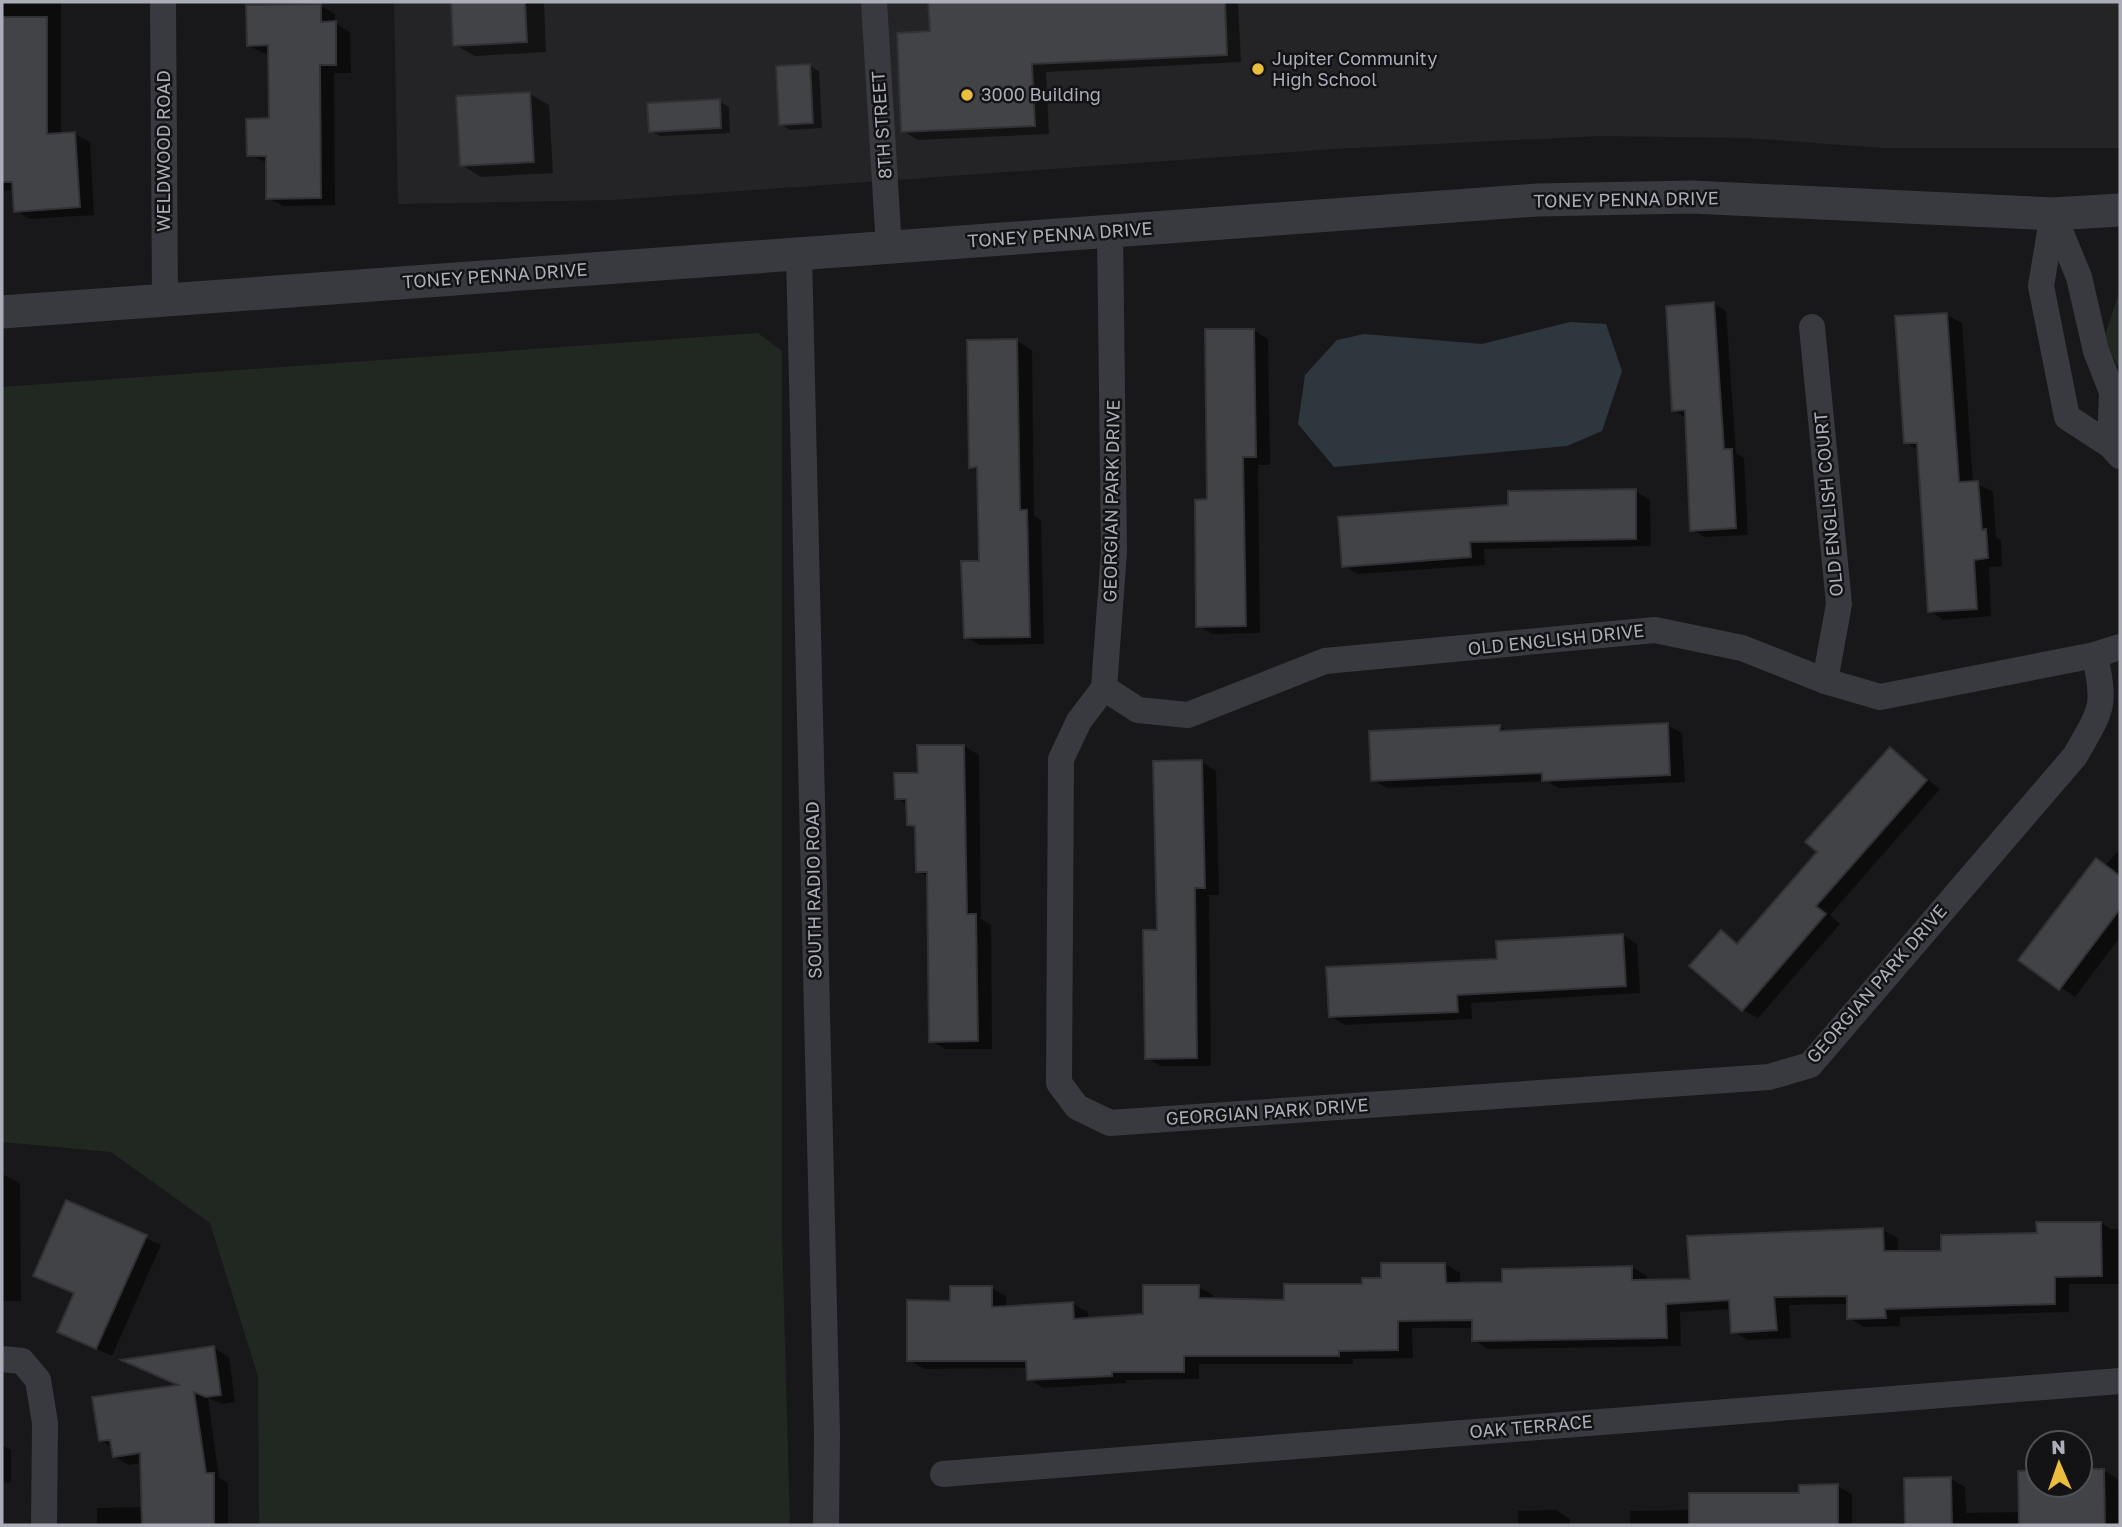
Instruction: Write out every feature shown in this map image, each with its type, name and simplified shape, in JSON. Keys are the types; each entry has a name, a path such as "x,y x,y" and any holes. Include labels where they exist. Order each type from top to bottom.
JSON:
{"street":[{"name":"WELDWOOD ROAD","path":"163,2 165,300"},
{"name":"8TH STREET","path":"874,2 889,248"},
{"name":"TONEY PENNA DRIVE","path":"2,313 1537,200 1692,197 2053,214 2120,211"},
{"path":"2053,214 2079,277 2096,351 2112,391 2115,450"},
{"path":"2053,214 2041,286 2067,416 2115,450"},
{"name":"GEORGIAN PARK DRIVE","path":"1110,232 1114,320 1114,551 1104,688 1079,721 1061,759 1059,1083 1077,1107 1110,1123 1769,1077 1810,1065 2075,756 2099,713 2104,697 2108,651"},
{"name":"SOUTH RADIO ROAD","path":"799,254 827,1434 826,1525"},
{"name":"OLD ENGLISH COURT","path":"1812,327 1839,604 1825,681"},
{"name":"OLD ENGLISH DRIVE","path":"1104,688 1138,710 1188,715 1325,661 1655,630 1742,648 1825,681 1880,697 2108,651"},
{"path":"2,1359 22,1361 38,1380 45,1423 44,1525"},
{"name":"OAK TERRACE","path":"943,1474 2120,1381"}],"shaded area":[{"name":"Jupiter Community High School","path":"394,2 2120,2 2120,148 1884,148 1749,138 1598,136 1334,149 613,200 398,204"},
{"path":"2120,290 2120,369 2103,341"},
{"path":"1570,322 1606,324 1622,371 1602,431 1567,446 1334,467 1298,424 1305,375 1337,340 1364,334 1482,344"},
{"path":"758,333 782,351 782,1233 790,1525 259,1525 258,1376 210,1223 111,1152 2,1142 2,387"}],"building":[{"path":"451,2 525,2 527,42 453,46"},
{"name":"3000 Building","path":"928,2 1225,2 1227,55 1032,64 1035,126 901,132 897,33 930,31"},
{"path":"321,4 321,22 336,21 336,65 320,65 321,198 266,199 266,156 247,156 246,119 269,118 268,45 247,46 246,5"},
{"path":"2,17 47,17 47,134 75,132 80,207 14,212 12,182 2,182"},
{"path":"810,64 813,123 779,125 776,66"},
{"path":"530,92 534,162 460,166 456,96"},
{"path":"720,99 721,128 649,132 647,103"},
{"path":"1714,302 1724,449 1732,449 1736,528 1690,531 1685,410 1672,411 1666,306"},
{"path":"1947,313 1959,482 1978,481 1982,530 1986,529 1988,558 1974,560 1977,609 1928,612 1917,443 1904,443 1895,316"},
{"path":"1205,329 1254,329 1256,457 1243,457 1246,626 1196,627 1195,500 1207,499"},
{"path":"1017,339 1020,510 1027,510 1030,637 964,638 961,561 979,561 977,467 969,468 967,340"},
{"path":"1636,489 1636,539 1470,542 1471,557 1342,567 1338,517 1508,505 1508,491"},
{"path":"1668,723 1670,775 1542,781 1542,773 1371,781 1369,731 1500,725 1500,731"},
{"path":"917,745 964,745 967,914 976,914 978,1041 929,1042 927,872 916,872 915,826 907,825 906,799 895,799 894,773 918,773"},
{"path":"1890,747 1927,780 1816,906 1826,914 1742,1011 1689,966 1721,930 1737,944 1817,852 1805,842"},
{"path":"1202,760 1205,888 1195,888 1197,1058 1145,1059 1143,930 1157,930 1153,761"},
{"path":"2096,858 2120,876 2120,909 2059,990 2018,960"},
{"path":"1623,934 1626,986 1457,995 1458,1012 1329,1017 1326,967 1497,959 1496,941"},
{"path":"66,1200 147,1235 96,1349 57,1332 74,1293 33,1276"},
{"path":"2036,1222 2101,1222 2102,1276 2055,1277 2055,1304 1885,1309 1886,1318 1847,1319 1847,1296 1774,1297 1777,1330 1731,1333 1729,1300 1666,1304 1667,1338 1472,1341 1472,1320 1398,1321 1398,1350 1339,1351 1339,1356 1184,1356 1184,1372 1112,1372 1112,1376 1027,1380 1026,1361 907,1361 907,1300 950,1301 950,1286 992,1286 992,1307 1073,1302 1074,1319 1143,1314 1143,1285 1199,1285 1199,1298 1284,1300 1284,1284 1362,1284 1362,1278 1381,1278 1381,1263 1445,1263 1446,1283 1502,1282 1502,1269 1632,1266 1632,1280 1690,1279 1687,1236 1883,1228 1884,1251 1941,1251 1941,1235 2037,1233"},
{"path":"214,1346 221,1395 206,1397 194,1392 206,1473 214,1473 214,1525 142,1525 140,1453 113,1457 110,1440 99,1441 92,1397 178,1385 121,1360"},
{"path":"2094,1469 2104,1469 2105,1525 2019,1525 2018,1471 2024,1471 2024,1499 2094,1499"},
{"path":"1951,1477 1952,1525 1905,1525 1904,1478"},
{"path":"1838,1484 1838,1525 1689,1525 1689,1493 1799,1493 1799,1485"}],"place":[{"name":"Jupiter Community High School","path":"1258,69"},
{"name":"3000 Building","path":"967,95"}]}
